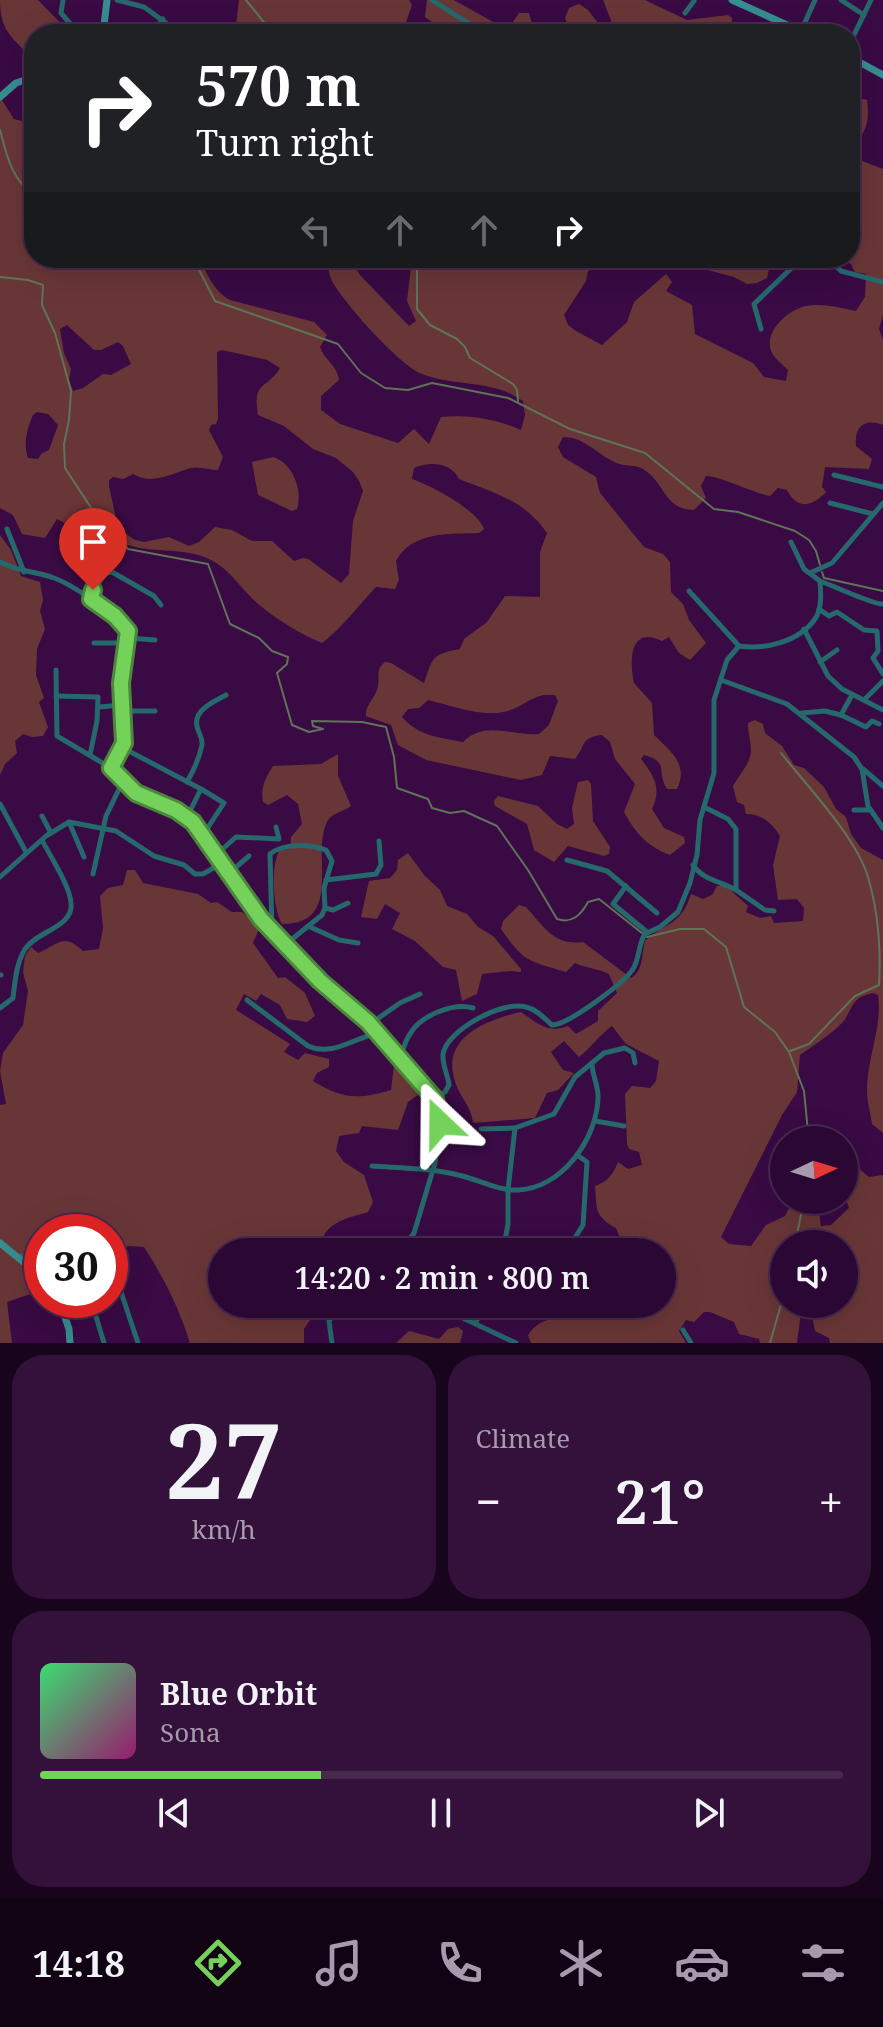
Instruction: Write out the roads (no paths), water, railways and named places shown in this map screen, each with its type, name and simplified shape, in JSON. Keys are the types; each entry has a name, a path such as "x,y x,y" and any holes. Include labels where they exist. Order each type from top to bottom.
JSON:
{"street":[{"path":"63,0 61,13 70,24"},
{"path":"104,24 107,0"},
{"path":"117,0 144,7 169,24"},
{"path":"144,7 145,0"},
{"path":"432,0 469,24"},
{"path":"685,13 693,0"},
{"path":"807,24 815,0"},
{"path":"841,0 864,15"},
{"path":"860,24 871,0"},
{"path":"738,1 787,24"},
{"path":"159,24 163,19"},
{"path":"860,62 883,75"},
{"path":"0,97 24,80"},
{"path":"761,329 754,304 792,268"},
{"path":"838,268 883,282"},
{"path":"834,475 883,487"},
{"path":"830,503 873,514"},
{"path":"809,574 832,563 883,503"},
{"path":"7,529 24,572"},
{"path":"791,542 809,574 876,605 883,604"},
{"path":"80,555 77,558 96,587"},
{"path":"0,562 24,572 58,579 91,599 127,627 121,683 123,748 111,768"},
{"path":"91,599 106,573 112,572 154,596 161,605"},
{"path":"689,591 739,646 762,648 795,636 815,619 819,609 820,581"},
{"path":"819,609 829,616 837,612 864,630 877,631 878,651 873,658 883,674"},
{"path":"804,629 828,676 852,695 883,710"},
{"path":"94,643 155,640"},
{"path":"435,1099 449,1085 443,1053 457,1033 479,1019 510,1006 529,1008 552,1025 563,1023 617,985 634,969 644,935 678,912 690,883 704,807 714,773 712,707 727,660 739,646"},
{"path":"820,662 837,650"},
{"path":"56,670 57,736 111,768 141,796 187,817 273,932 320,981 370,1024 435,1099 439,1112 440,1141 411,1238"},
{"path":"721,680 773,697 802,714 854,757 862,769 883,786"},
{"path":"864,700 883,681"},
{"path":"187,782 198,762 202,746 197,717 226,695"},
{"path":"841,715 852,695"},
{"path":"56,696 97,697 99,707 90,755"},
{"path":"99,707 155,711"},
{"path":"802,714 825,711 866,727 872,721 879,724"},
{"path":"123,748 226,804 203,835"},
{"path":"862,769 866,800 883,828"},
{"path":"93,874 103,827 123,781"},
{"path":"187,817 201,789"},
{"path":"0,804 26,852"},
{"path":"704,807 728,819 736,829 736,890"},
{"path":"854,810 870,810"},
{"path":"42,816 51,833"},
{"path":"69,822 84,857"},
{"path":"0,877 26,852 69,822 124,834 130,842 154,856 184,865 195,874 203,874 222,863"},
{"path":"276,827 279,848"},
{"path":"217,854 236,837 279,839"},
{"path":"0,1008 13,998 19,964 27,947 34,939 68,919 71,912 71,898 42,840"},
{"path":"326,880 376,874 381,865 379,841"},
{"path":"273,932 269,859 273,851 307,847 326,850 332,861 326,880 325,908 320,918 286,944"},
{"path":"228,874 249,856"},
{"path":"567,860 607,871 657,913"},
{"path":"693,865 705,878 724,883 765,910 774,911"},
{"path":"626,886 613,904 644,935"},
{"path":"325,908 333,910 348,903"},
{"path":"308,925 339,940 358,943"},
{"path":"370,1024 400,1003 420,994"},
{"path":"247,1000 308,1046 318,1050 334,1050 353,1040 378,1033"},
{"path":"400,1058 411,1031 425,1019 444,1010 466,1006 473,1008"},
{"path":"481,1129 515,1128 554,1114 575,1077 612,1050 629,1048 635,1063"},
{"path":"372,1166 433,1170 508,1190 536,1187 564,1170 577,1155 595,1121 598,1091 592,1063"},
{"path":"595,1121 624,1126"},
{"path":"506,1238 515,1128"},
{"path":"575,1238 583,1225 585,1214 587,1162 577,1155"},
{"path":"0,1243 24,1262"},
{"path":"17,1256 24,1256"},
{"path":"128,1307 138,1343"},
{"path":"64,1318 70,1343"},
{"path":"96,1318 104,1343"},
{"path":"331,1318 332,1343"},
{"path":"466,1318 516,1343"},
{"path":"476,1322 478,1318"},
{"path":"683,1330 691,1343"}],"waterway":[{"path":"246,0 265,24"},
{"path":"0,130 15,174 24,186"},
{"path":"198,268 215,301 338,344 361,373 385,388 408,390 432,383 508,398 570,429 645,453 714,509 738,512 795,531 809,540 820,565"},
{"path":"417,268 417,309 430,325 457,339 470,358 513,384 518,401"},
{"path":"0,277 43,285 42,305 55,333 71,391 64,444 65,468 101,523 128,549 208,564 230,624 259,638 272,651 288,657 287,664 277,673 292,725 309,732 323,729 313,726 312,721 362,722 386,727 394,757 397,788 428,799 432,808 450,813 464,811 497,826 557,919 572,919 588,902 599,899 642,933"},
{"path":"822,572 824,578 883,591"},
{"path":"781,753 841,827 861,859 874,901 880,957 879,985 855,996 809,1044 790,1051"},
{"path":"647,937 680,929 704,929 726,947 744,1007 775,1032 789,1052 804,1091 807,1126"},
{"path":"798,1230 801,1214"},
{"path":"770,1343 777,1318"}]}
